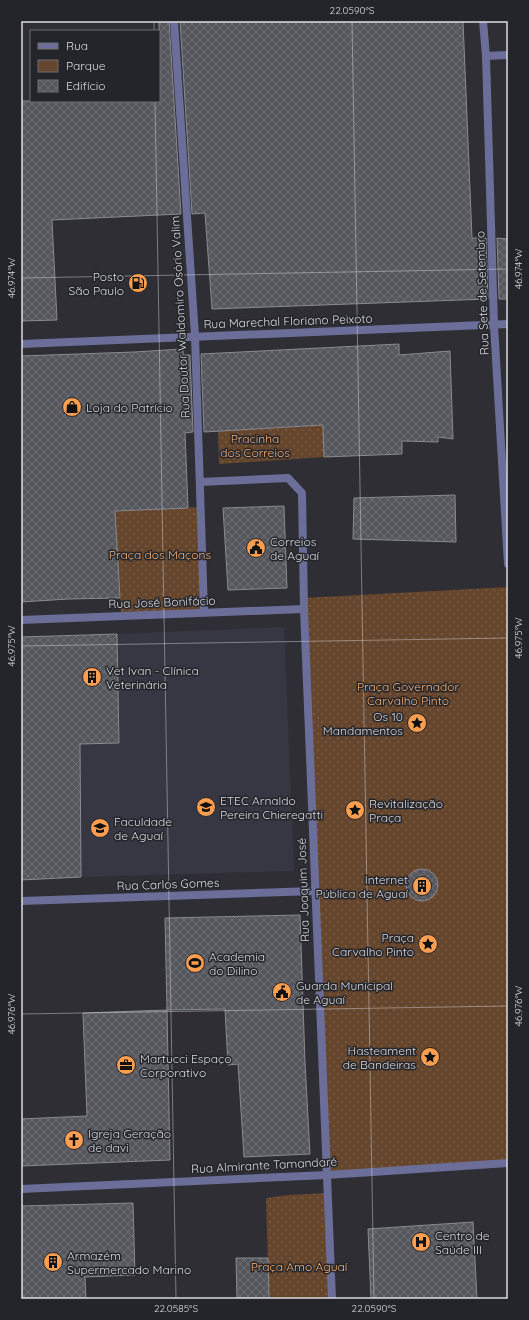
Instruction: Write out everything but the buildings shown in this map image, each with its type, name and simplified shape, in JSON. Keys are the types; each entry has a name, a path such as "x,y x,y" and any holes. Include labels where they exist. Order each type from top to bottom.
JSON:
{"street":[{"name":"Rua Doutor Waldomiro Osório Valim","path":"174,21 195,336 204,612"},
{"name":"Rua Sete de Setembro","path":"483,21 486,56 494,325 508,564"},
{"path":"486,56 508,55"},
{"name":"Rua Marechal Floriano Peixoto","path":"21,344 508,324"},
{"name":"Rua Joaquim José","path":"200,482 288,478 302,493 304,609 332,1299"},
{"name":"Rua José Bonifácio","path":"21,620 304,609"},
{"name":"Rua Carlos Gomes","path":"21,901 315,891"},
{"name":"Rua Almirante Tamandaré","path":"21,1189 327,1174 508,1163"}],"shaded area":[{"name":"ETEC Arnaldo Pereira Chieregatti","path":"284,627 294,871 81,877 80,744 119,743 117,634"}],"green space":[{"name":"Pracinha dos Correios","path":"323,425 324,457 219,464 218,431"},
{"name":"Praça dos Maçons","path":"200,507 204,612 121,615 115,511"},
{"name":"Praça Governador Carvalho Pinto","path":"508,587 508,1163 327,1175 304,598"},
{"name":"Praça Amo Aguaí","path":"327,1193 332,1299 269,1299 266,1198"}],"place":[{"name":"Posto São Paulo","path":"138,283"},
{"name":"Loja do Patrício","path":"72,407"},
{"name":"Correios de Aguaí","path":"256,548"},
{"name":"Vet Ivan - Clínica Veterinária","path":"92,677"},
{"name":"Os 10 Mandamentos","path":"417,723"},
{"name":"ETEC Arnaldo Pereira Chieregatti","path":"206,807"},
{"name":"Revitalização Praça","path":"355,810"},
{"name":"Faculdade de Aguaí","path":"100,828"},
{"name":"Internet Pública de Aguaí","path":"422,886"},
{"name":"Praça Carvalho Pinto","path":"428,944"},
{"name":"Academia do Dilino","path":"195,963"},
{"name":"Guarda Municipal de Aguaí","path":"282,992"},
{"name":"Hasteament de Bandeiras","path":"430,1057"},
{"name":"Martucci Espaço Corporativo","path":"126,1065"},
{"name":"Igreja Geração de davi","path":"74,1140"},
{"name":"Centro de Saúde III","path":"421,1242"},
{"name":"Armazém Supermercado Marino","path":"53,1262"}]}
